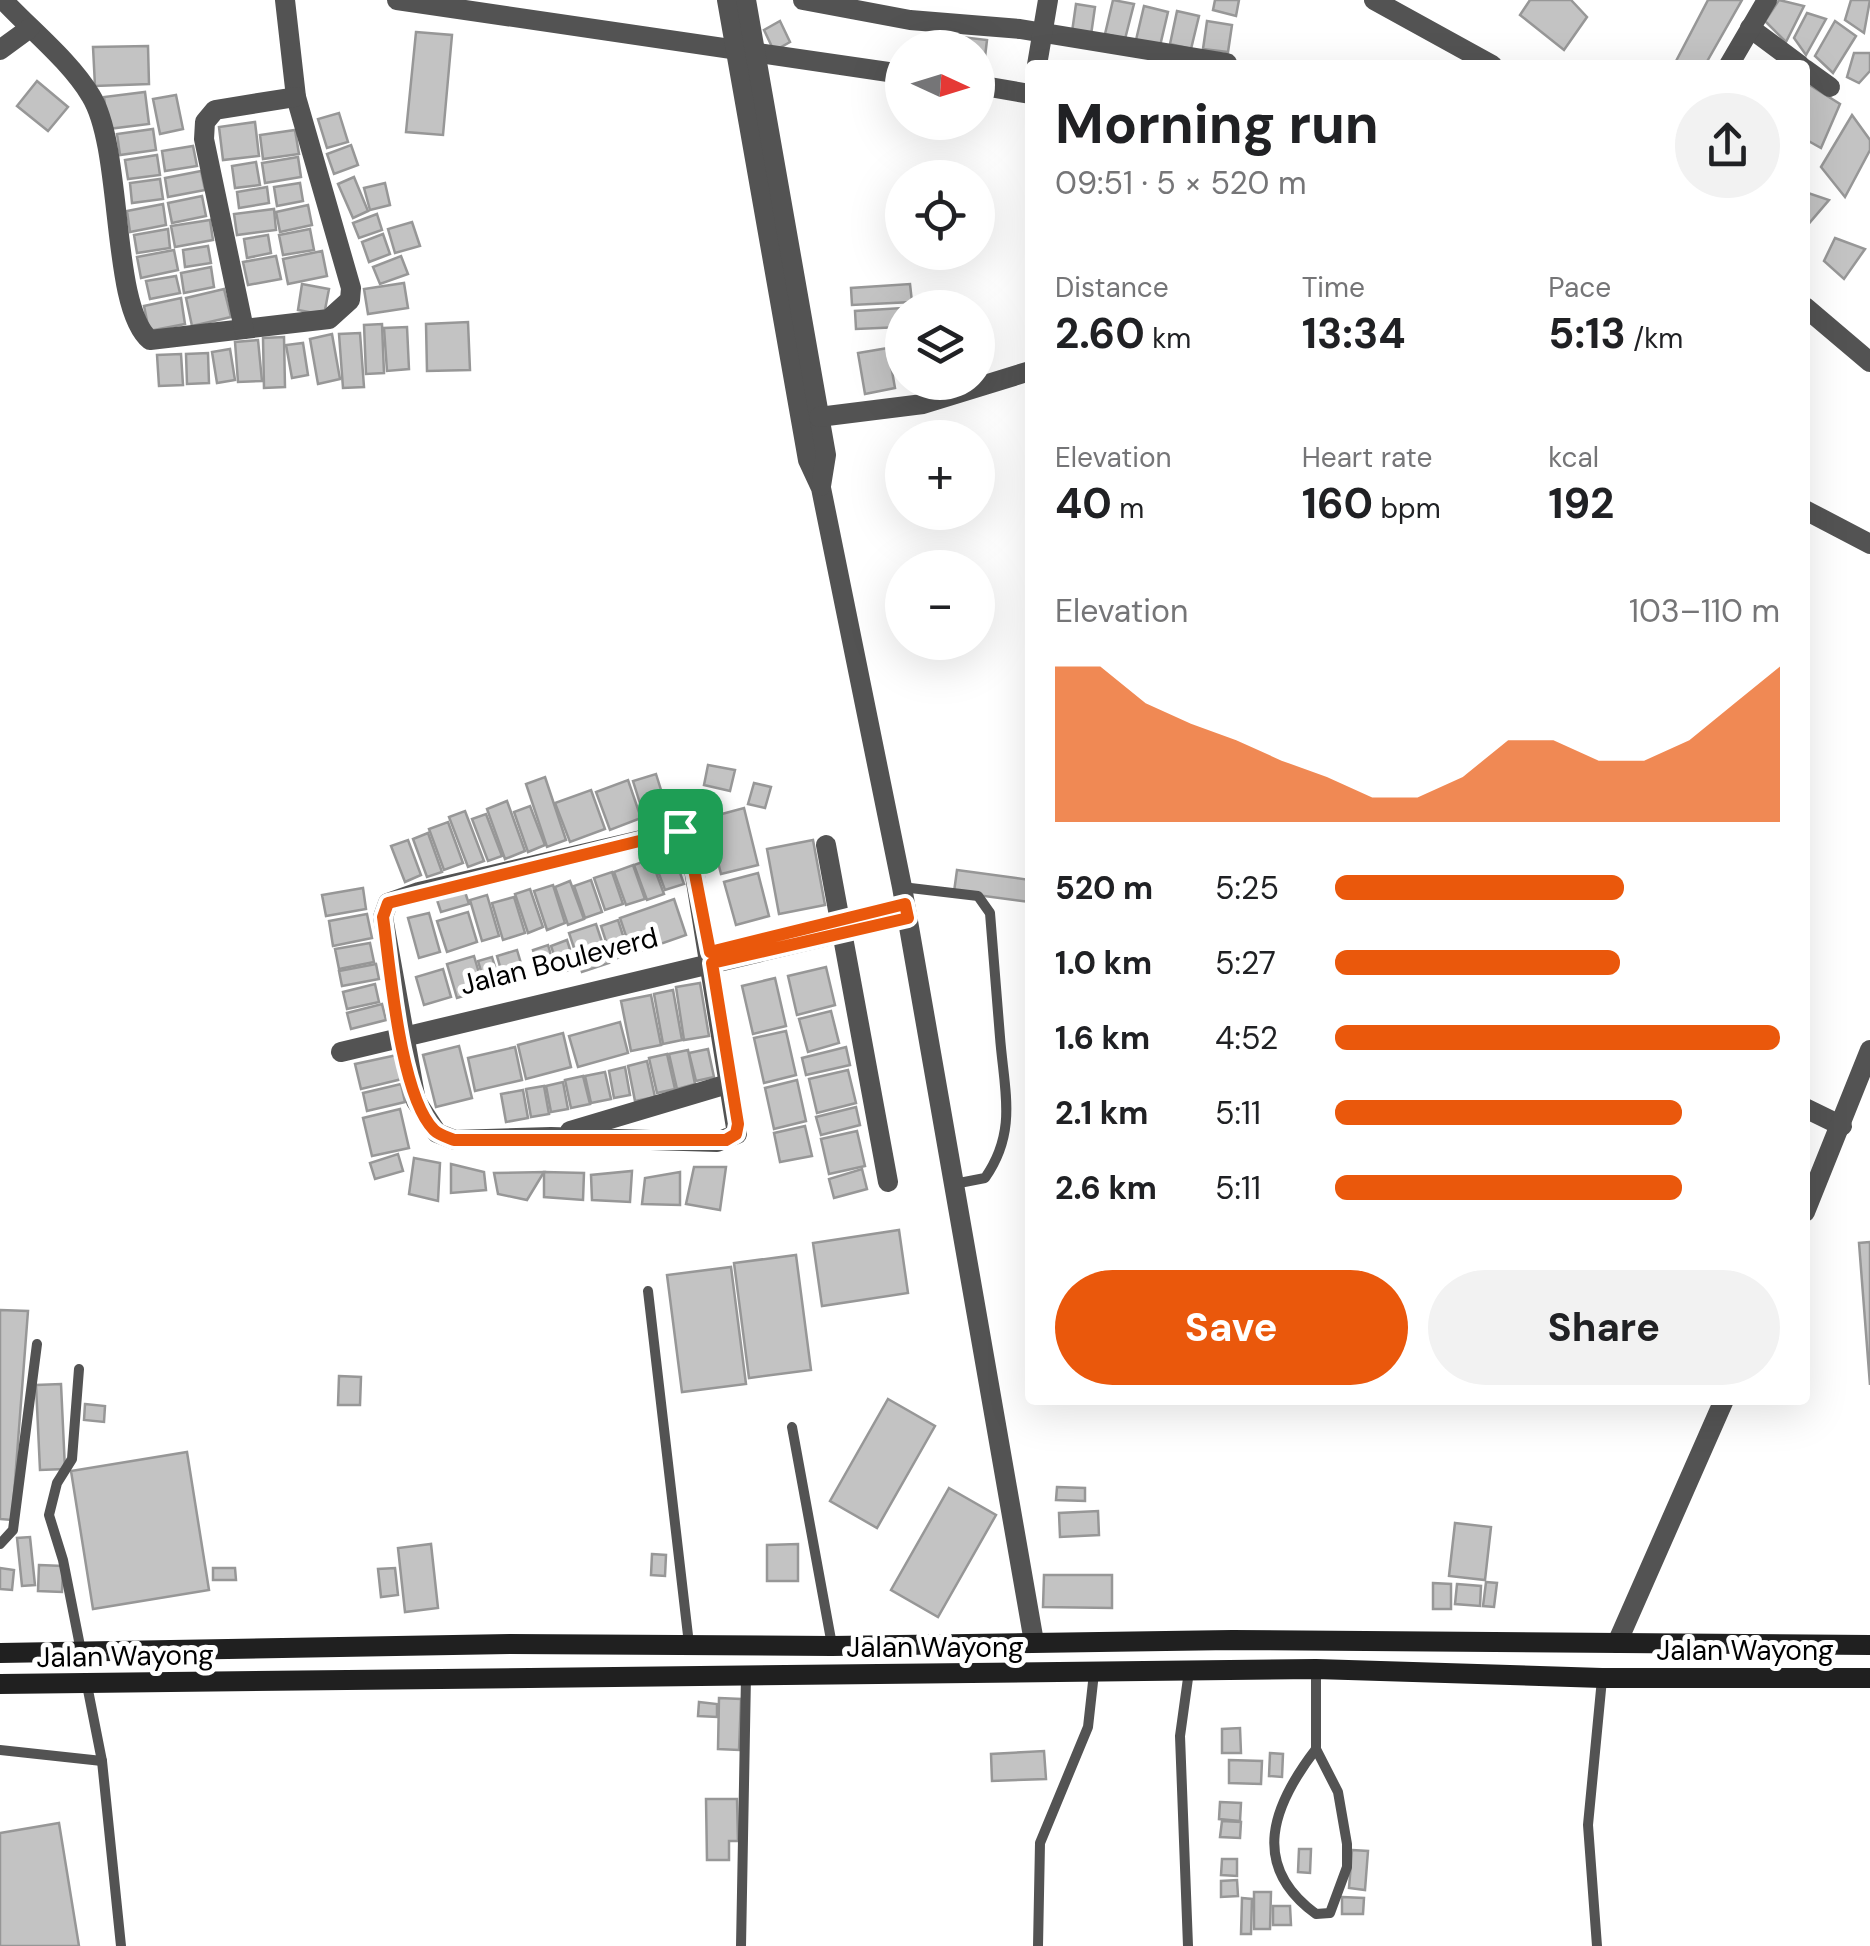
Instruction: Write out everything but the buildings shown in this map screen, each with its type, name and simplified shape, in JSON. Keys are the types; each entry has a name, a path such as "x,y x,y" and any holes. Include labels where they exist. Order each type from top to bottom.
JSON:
{"main road":[{"name":"Jalan Wayong","path":"0,1653 1034,1642 1870,1645"},
{"name":"Jalan Wayong","path":"0,1684 1316,1669 1602,1678 1870,1678"}],"street":[{"path":"3,0 92,96 104,132 122,256 142,334 150,340 329,319 350,300 351,288 296,96 285,0"},
{"path":"397,0 885,71"},
{"path":"727,0 745,50 819,417 826,455 820,488"},
{"path":"746,0 745,50 808,460 820,488 905,903 1034,1642"},
{"path":"803,0 910,20 1043,33 1208,60"},
{"path":"1038,60 1048,0"},
{"path":"1732,60 1767,0"},
{"path":"1378,1 1483,60"},
{"path":"0,50 30,28"},
{"path":"1750,28 1793,60"},
{"path":"1810,73 1830,87"},
{"path":"995,88 1025,93"},
{"path":"244,329 204,139 205,122 215,110 296,96"},
{"path":"1810,311 1870,362"},
{"path":"819,417 923,404 1025,373"},
{"path":"1810,513 1870,544"},
{"path":"680,831 688,838 711,958 738,1124 736,1134 726,1140 454,1140 436,1133 416,1101 383,917 388,903 680,831"},
{"path":"826,846 888,1182"},
{"name":"Jalan Bouleverd","path":"341,1052 401,1033 841,928 905,903"},
{"path":"1810,1200 1870,1050"},
{"path":"551,1137 731,1083"},
{"path":"1810,1110 1842,1126"},
{"path":"1617,1642 1722,1405"}],"lane":[{"path":"905,903 978,896 990,914 1001,1053 1008,1085 1008,1126 1001,1156 985,1178 954,1184"},
{"path":"648,1291 689,1645"},
{"path":"0,1544 13,1530 37,1344"},
{"path":"79,1369 72,1458 57,1483 49,1515 63,1560 81,1651"},
{"path":"792,1427 832,1646"},
{"path":"1316,1669 1316,1748 1338,1792 1347,1844 1346,1867 1336,1889 1335,1907 1330,1913 1316,1914 1284,1883 1273,1851 1281,1810 1294,1777 1316,1748"},
{"path":"1188,1946 1180,1736 1189,1671"},
{"path":"1038,1946 1040,1843 1088,1727 1094,1673"},
{"path":"740,1946 746,1676"},
{"path":"1597,1946 1588,1826 1602,1678"},
{"path":"87,1685 102,1761 120,1946"},
{"path":"0,1750 102,1761"}],"route":[{"path":"680,831 688,838 710,952 905,904 908,918 712,963 738,1124 736,1134 726,1140 454,1140 436,1133 416,1101 402,1038 383,917 388,903 419,892 680,831"}]}
